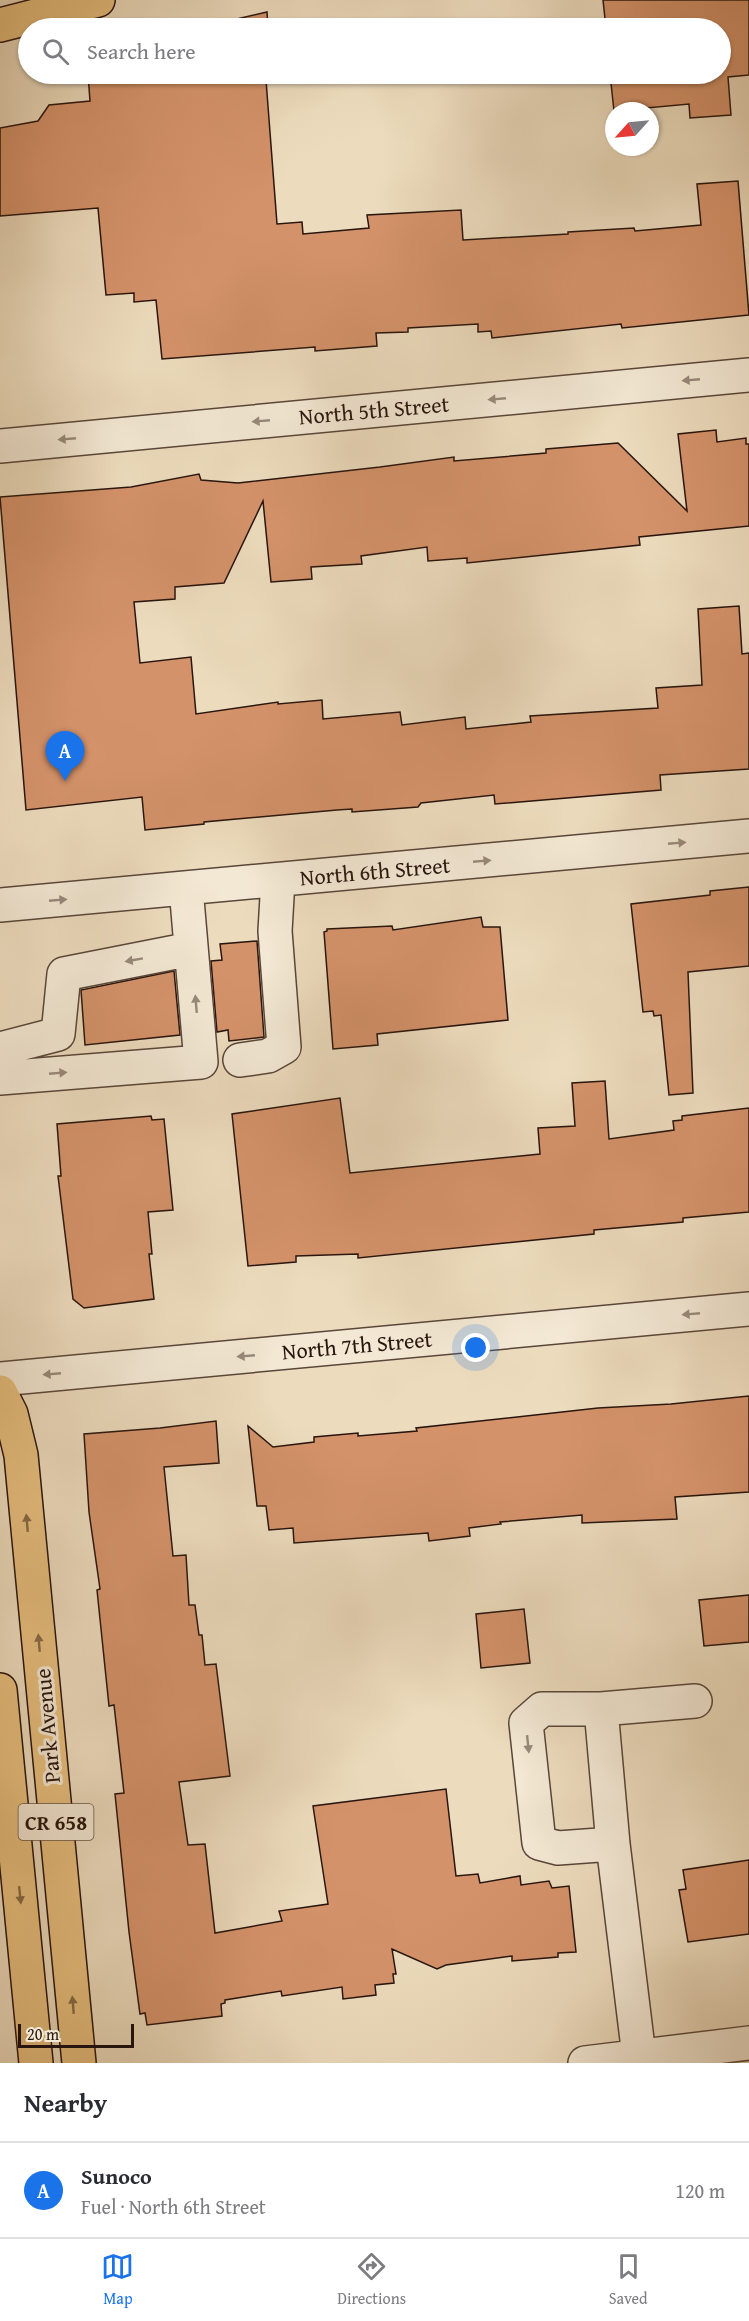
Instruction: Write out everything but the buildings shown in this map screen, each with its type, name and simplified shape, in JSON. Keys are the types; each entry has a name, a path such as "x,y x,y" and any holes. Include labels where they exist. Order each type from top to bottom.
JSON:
{"main road":[{"path":"27,18 98,0"},
{"path":"0,25 18,20"},
{"name":"Park Avenue","path":"0,1392 11,1414 21,1455 79,2063"},
{"name":"Park Avenue","path":"0,1690 36,2063"}],"street":[{"name":"North 5th Street","path":"0,446 749,375"},
{"name":"North 6th Street","path":"0,905 749,836"},
{"path":"240,1060 268,1056 284,1047 275,931 278,880"},
{"path":"0,1078 201,1062 186,888"},
{"path":"0,1049 58,1034 64,974 191,949"},
{"name":"North 7th Street","path":"0,1379 749,1309"},
{"path":"613,1844 558,1848 539,1843 526,1723 543,1709 601,1709 695,1701"},
{"path":"601,1709 613,1844 648,2058"},
{"path":"585,2063 746,2050"}],"place":[{"name":"Sunoco","path":"65,781"}]}
